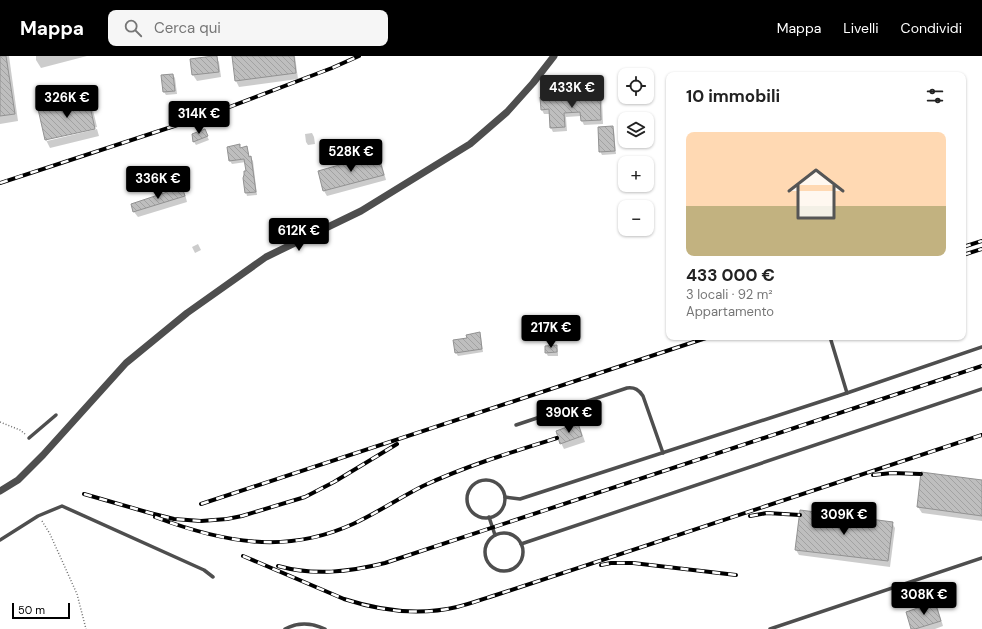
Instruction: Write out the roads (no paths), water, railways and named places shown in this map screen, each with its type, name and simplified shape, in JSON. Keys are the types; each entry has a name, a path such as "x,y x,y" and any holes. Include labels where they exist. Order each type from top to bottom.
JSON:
{"street":[{"path":"0,491 18,480 43,456 126,363 187,313 266,257 361,211 470,144 508,112 533,84 554,56"}],"lane":[{"path":"831,340 847,393"},
{"path":"504,497 520,499 847,393 982,347"},
{"path":"516,425 627,388 634,388 639,390 644,396 663,453"},
{"path":"522,544 982,389"},
{"path":"29,438 56,415"},
{"path":"490,480 496,482 503,492 504,503 502,508 494,516 489,517 477,516 472,512 467,501 469,490 478,481 490,480"},
{"path":"0,540 38,516 62,506 204,570 213,577"},
{"path":"489,517 495,535"},
{"path":"507,533 513,535 522,544 522,556 516,567 510,570 498,570 488,562 485,550 490,539 495,535 507,533"},
{"path":"770,629 982,558"},
{"path":"285,629 291,626 305,624 325,629"}],"railway":[{"path":"0,183 211,114 332,68 359,56"},
{"path":"966,246 982,241"},
{"path":"966,254 982,249"},
{"path":"201,504 700,340"},
{"path":"278,566 305,571 332,572 358,569 385,563 982,366"},
{"path":"243,556 344,599 372,607 414,612 443,610 476,601 982,435"},
{"path":"155,517 205,533 254,542 303,540 328,534 353,524 405,495 456,472 557,438"},
{"path":"84,494 174,519 201,521 227,519 305,497 334,482 397,444"},
{"path":"873,475 892,473 921,474"},
{"path":"750,516 767,513 800,515"},
{"path":"601,565 611,563 633,563 736,575"}]}
